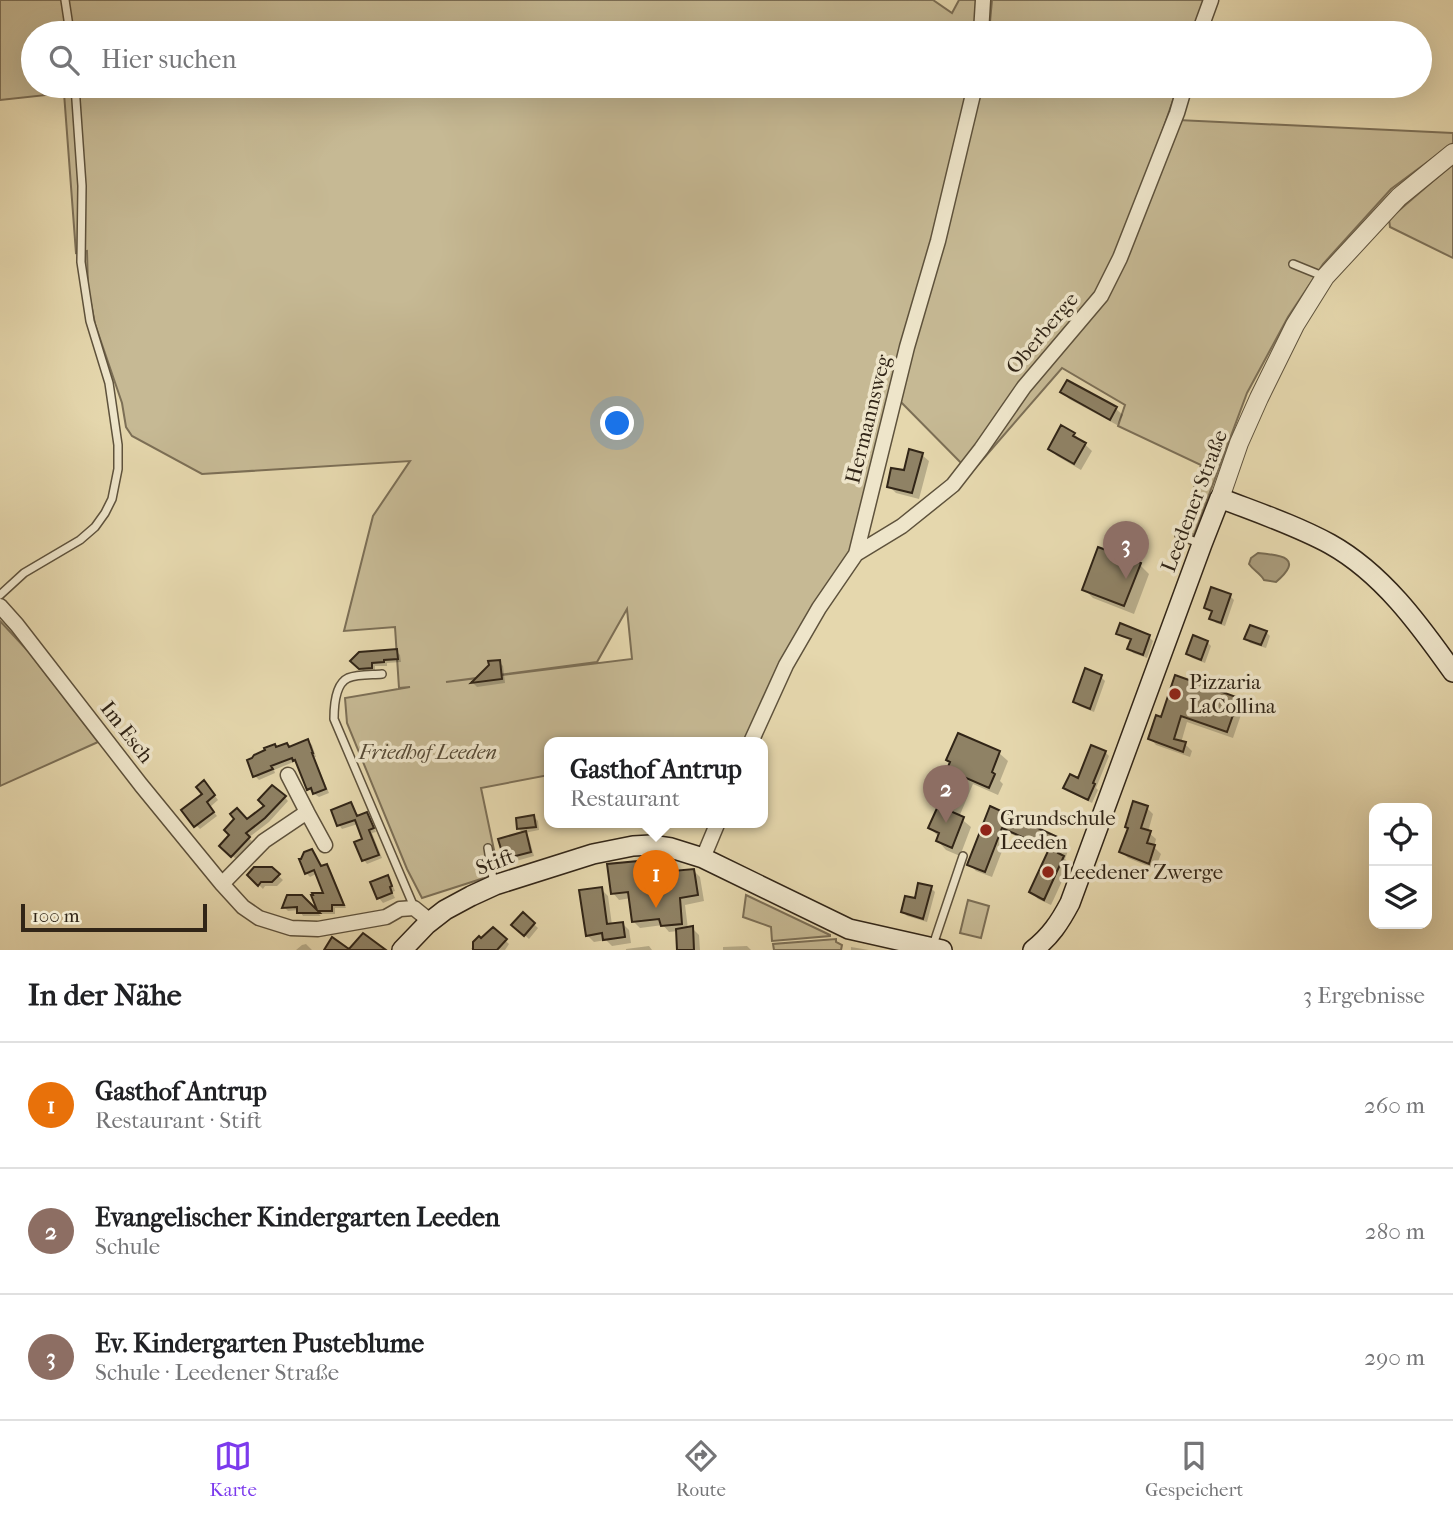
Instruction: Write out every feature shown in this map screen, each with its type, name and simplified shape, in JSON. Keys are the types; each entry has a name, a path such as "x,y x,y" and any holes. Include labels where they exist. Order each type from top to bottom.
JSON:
{"main road":[{"name":"Leedener Straße","path":"1034,950 1055,929 1070,903 1220,498"},
{"path":"1220,498 1275,519 1331,545 1361,566 1394,595 1453,672"},
{"name":"Stift","path":"402,950 445,910 495,885 593,853 651,845 703,858 841,926 937,949"}],"street":[{"path":"982,21 983,0"},
{"path":"1203,21 1210,0"},
{"name":"Hermannsweg","path":"753,737 786,666 819,608 856,554 907,347 938,241 972,98"},
{"name":"Oberberge","path":"856,554 902,526 953,485 1024,387 1101,296 1121,258 1181,98"},
{"name":"Leedener Straße","path":"1220,498 1239,443 1259,398 1295,326 1325,278 1399,197 1453,153"},
{"name":"Im Esch","path":"0,606 222,884 259,918 291,928 318,929 386,917 400,909 414,908"},
{"path":"288,775 325,845"},
{"path":"222,884 264,841 307,812"},
{"path":"703,858 716,828"},
{"path":"414,908 428,923"}],"lane":[{"path":"65,0 68,21"},
{"path":"0,595 24,573 80,540 95,527 112,499 118,469 118,445 109,383 90,321 81,262 82,186 76,98"},
{"path":"1293,264 1325,278"},
{"path":"1179,535 1202,544"},
{"path":"382,674 349,678 340,684 334,719 414,908"},
{"path":"488,848 495,885"},
{"path":"937,949 963,856"}],"green space":[{"path":"0,0 933,0 952,13 959,0 979,0 978,21 21,21 21,98 0,100"},
{"path":"992,0 1210,0 1202,21 990,21"},
{"name":"Friedhof Leeden","path":"64,98 1174,98 1155,152 1178,120 1453,133 1453,143 1391,189 1323,264 1288,317 1247,393 1194,535 1181,529 1201,465 1118,426 1125,405 1062,368 971,473 892,393 850,551 779,665 748,737 544,737 544,776 481,788 498,869 481,879 422,898 407,869 347,723 345,698 410,687 399,688 395,627 344,631 373,516 410,461 202,474 132,436 126,427 122,403 95,324 88,288 87,251 76,253","holes":["627,609 632,659 446,682 597,662"]},
{"path":"1453,164 1453,258 1390,227 1389,219"},
{"path":"0,621 28,651 98,742 0,786"},
{"path":"746,895 830,936 772,941 771,927 743,917"},
{"path":"968,900 989,906 981,938 960,933"},
{"path":"836,939 836,942 842,945 841,950 774,950 773,944"}],"shaded area":[{"path":"1258,553 1282,557 1289,563 1276,582 1264,580 1249,564 1251,558"}],"building":[{"path":"1067,380 1117,407 1110,420 1060,392"},
{"path":"1061,425 1086,443 1074,464 1048,449"},
{"path":"909,449 923,453 912,493 887,487 891,468 904,470"},
{"path":"1098,547 1141,563 1124,606 1082,590"},
{"path":"1211,587 1231,594 1221,623 1209,619 1212,611 1204,608"},
{"path":"1120,623 1150,635 1143,655 1127,649 1131,639 1116,634"},
{"path":"1250,625 1267,631 1261,645 1244,639"},
{"path":"1193,635 1208,641 1201,660 1186,654"},
{"path":"397,649 398,659 372,663 372,668 359,669 350,661 359,652"},
{"path":"500,660 502,679 471,683 489,665 488,661"},
{"path":"1085,668 1102,675 1090,709 1073,702"},
{"path":"1175,675 1239,698 1227,732 1181,716 1174,739 1186,742 1183,752 1148,739 1156,715 1161,717"},
{"path":"958,733 1000,751 989,788 964,777 950,811 964,817 952,848 936,841 939,833 928,828 938,806 932,804 950,762 946,760"},
{"path":"308,739 326,789 313,794 311,788 307,790 292,758 253,777 247,760 265,750 264,748 287,743 289,747"},
{"path":"1091,745 1106,751 1088,800 1063,788 1070,774 1078,778"},
{"path":"204,780 215,795 207,802 214,812 194,827 181,810 202,794 196,787"},
{"path":"272,785 286,796 246,833 250,837 231,857 219,846 229,835 224,830 234,819 230,814 237,808 247,819 264,806 258,800"},
{"path":"1133,801 1148,806 1141,828 1151,831 1147,843 1155,845 1149,864 1119,852 1128,828 1125,827"},
{"path":"351,802 357,816 367,812 374,828 369,830 379,855 362,861 354,842 362,839 355,820 337,826 331,810"},
{"path":"990,806 1064,840 1058,853 1064,856 1044,900 1029,892 1049,849 1002,828 985,872 967,865"},
{"path":"534,815 536,827 517,829 516,818"},
{"path":"526,831 531,852 504,859 498,839"},
{"path":"312,849 321,866 327,864 344,905 332,905 332,911 318,911 320,913 297,913 297,907 282,908 287,895 302,895 317,910 311,895 323,893 314,870 305,874 299,859 304,852"},
{"path":"660,859 671,861 673,871 694,869 698,895 680,898 682,924 661,926 659,919 632,922 628,892 611,894 607,864"},
{"path":"254,867 272,867 280,874 272,882 261,882 258,886 247,875"},
{"path":"388,875 392,893 377,899 370,882"},
{"path":"918,883 932,886 923,919 901,912 905,896 915,898"},
{"path":"602,887 607,924 623,922 625,937 603,940 602,933 586,936 579,890"},
{"path":"523,912 535,923 524,936 511,925"},
{"path":"693,926 694,950 677,950 676,929"},
{"path":"493,927 507,939 497,950 473,950 473,942"},
{"path":"363,933 386,950 324,950 332,937 349,949"}],"place":[{"name":"Ev. Kindergarten Pusteblume","path":"1126,579"},
{"name":"Pizzaria LaCollina","path":"1175,694"},
{"name":"Evangelischer Kindergarten Leeden","path":"946,823"},
{"name":"Grundschule Leeden","path":"986,830"},
{"name":"Leedener Zwerge","path":"1048,872"},
{"name":"Gasthof Antrup","path":"656,908"}]}
